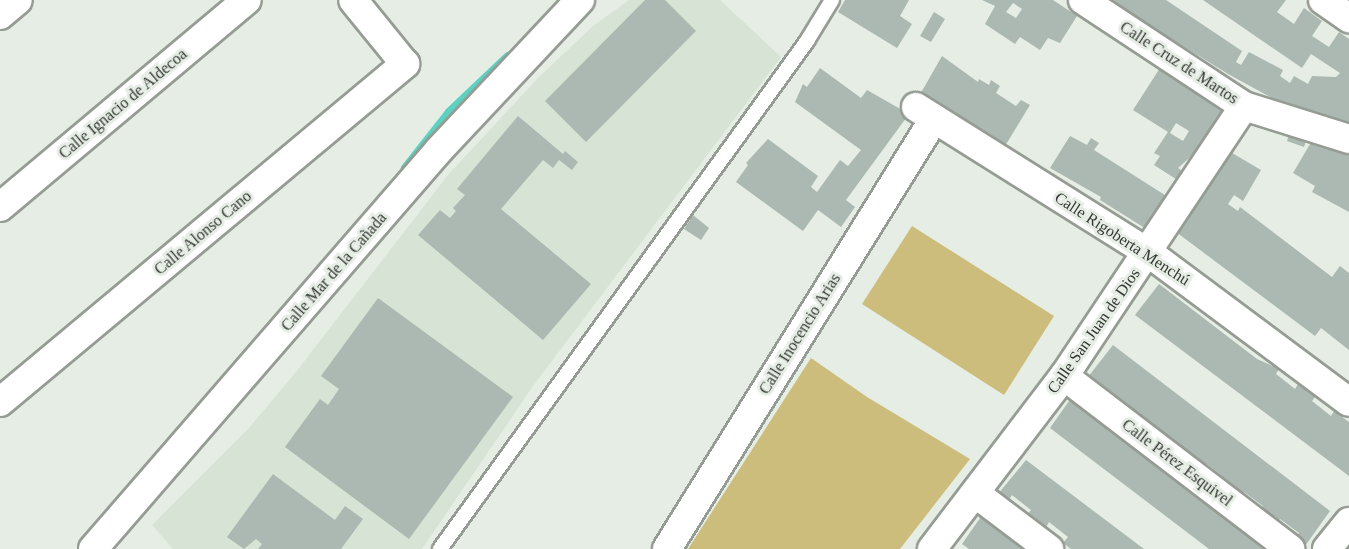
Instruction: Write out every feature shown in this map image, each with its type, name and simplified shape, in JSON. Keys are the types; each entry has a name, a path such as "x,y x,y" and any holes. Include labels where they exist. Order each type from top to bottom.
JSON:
{"street":[{"path":"0,15 18,0"},
{"name":"Calle Ignacio de Aldecoa","path":"0,207 247,0"},
{"name":"Calle Alonso Cano","path":"0,402 405,64 353,0"},
{"name":"Calle Mar de la Cañada","path":"93,549 439,150 580,0"},
{"name":"Calle Cruz de Martos","path":"1083,0 1244,106 1349,139"},
{"path":"1323,0 1349,18"},
{"name":"Calle San Juan de Dios","path":"932,549 1064,376 1149,253 1244,106"},
{"name":"Calle Rigoberta Menchú","path":"925,113 1149,253 1349,402"},
{"name":"Calle Inocencio Arias","path":"667,549 925,113"},
{"name":"Calle Pérez Esquivel","path":"1064,376 1290,549"},
{"path":"975,493 1050,549"},
{"path":"1327,549 1349,522"}],"lane":[{"path":"440,549 807,41 832,0"}],"shaded area":[{"path":"629,0 720,0 781,57 533,386 422,549 173,549 152,525 249,428 296,372 448,175 537,79 593,26"},
{"path":"912,226 1054,316 1004,395 862,304"},
{"path":"811,358 867,397 970,459 900,549 688,549"}],"building":[{"path":"645,0 665,0 696,31 586,142 545,101"},
{"path":"845,0 909,0 900,16 912,24 897,48 838,12"},
{"path":"982,0 1053,0 1077,16 1060,43 1048,38 1040,50 1020,37 1015,44 985,24 995,6","holes":["1013,3 1022,9 1016,18 1006,12"]},
{"path":"1109,0 1166,0 1242,51 1236,62 1241,65 1249,52 1283,70 1280,76 1290,83 1294,76 1308,84 1312,76 1336,77 1340,73 1311,54 1302,68 1203,0 1286,0 1277,12 1294,24 1304,8 1322,21 1312,36 1329,47 1339,32 1349,39 1349,126 1303,115 1228,74"},
{"path":"934,12 945,19 931,42 920,36"},
{"path":"942,56 978,82 979,79 989,85 991,80 1000,86 996,93 1016,106 1021,100 1030,105 1002,151 991,143 995,137 977,126 974,132 953,119 956,113 939,102 935,109 918,98"},
{"path":"820,68 861,98 867,90 909,114 846,200 855,207 841,227 818,210 803,231 736,182 748,165 746,163 768,139 818,176 811,187 817,192 840,160 848,166 861,150 795,102 803,84 807,87"},
{"path":"1160,68 1224,109 1198,150 1178,168 1184,172 1179,181 1154,165 1160,156 1154,153 1168,132 1133,110","holes":["1176,123 1189,131 1183,141 1170,133"]},
{"path":"518,116 563,154 565,151 578,162 572,170 559,160 553,168 543,160 501,209 591,284 543,340 418,235 440,210 450,218 456,211 453,208 465,195 457,189"},
{"path":"1290,131 1307,137 1304,147 1287,141"},
{"path":"1070,136 1087,145 1091,138 1099,143 1094,150 1168,197 1148,230 1100,200 1101,197 1050,168"},
{"path":"1313,139 1349,150 1349,212 1312,192 1315,186 1293,173"},
{"path":"1227,150 1261,170 1243,201 1234,195 1228,204 1238,211 1240,207 1332,277 1340,266 1349,273 1349,350 1321,328 1315,336 1176,232"},
{"path":"693,215 709,228 701,240 684,229"},
{"path":"1159,284 1257,359 1279,369 1276,374 1295,389 1298,384 1307,390 1315,397 1312,401 1331,416 1334,411 1349,422 1349,476 1135,315"},
{"path":"378,298 513,397 409,539 285,447 320,399 328,405 339,389 321,376"},
{"path":"1113,345 1330,511 1305,546 1295,538 1299,533 1280,519 1276,524 1259,511 1263,506 1244,492 1240,497 1223,484 1226,479 1207,464 1204,469 1188,451 1088,377"},
{"path":"1074,394 1084,401 1080,406 1098,420 1102,414 1120,428 1116,434 1268,549 1209,549 1050,428"},
{"path":"1026,460 1144,549 1071,549 1063,543 1068,537 1049,522 1045,529 1027,515 1031,510 1012,495 1008,501 998,494"},
{"path":"273,474 335,520 345,506 363,519 341,549 258,549 262,544 256,539 244,549 227,537"},
{"path":"987,508 1029,549 969,549 962,544"}],"waterway":[{"path":"405,168 449,112 508,56"}]}
